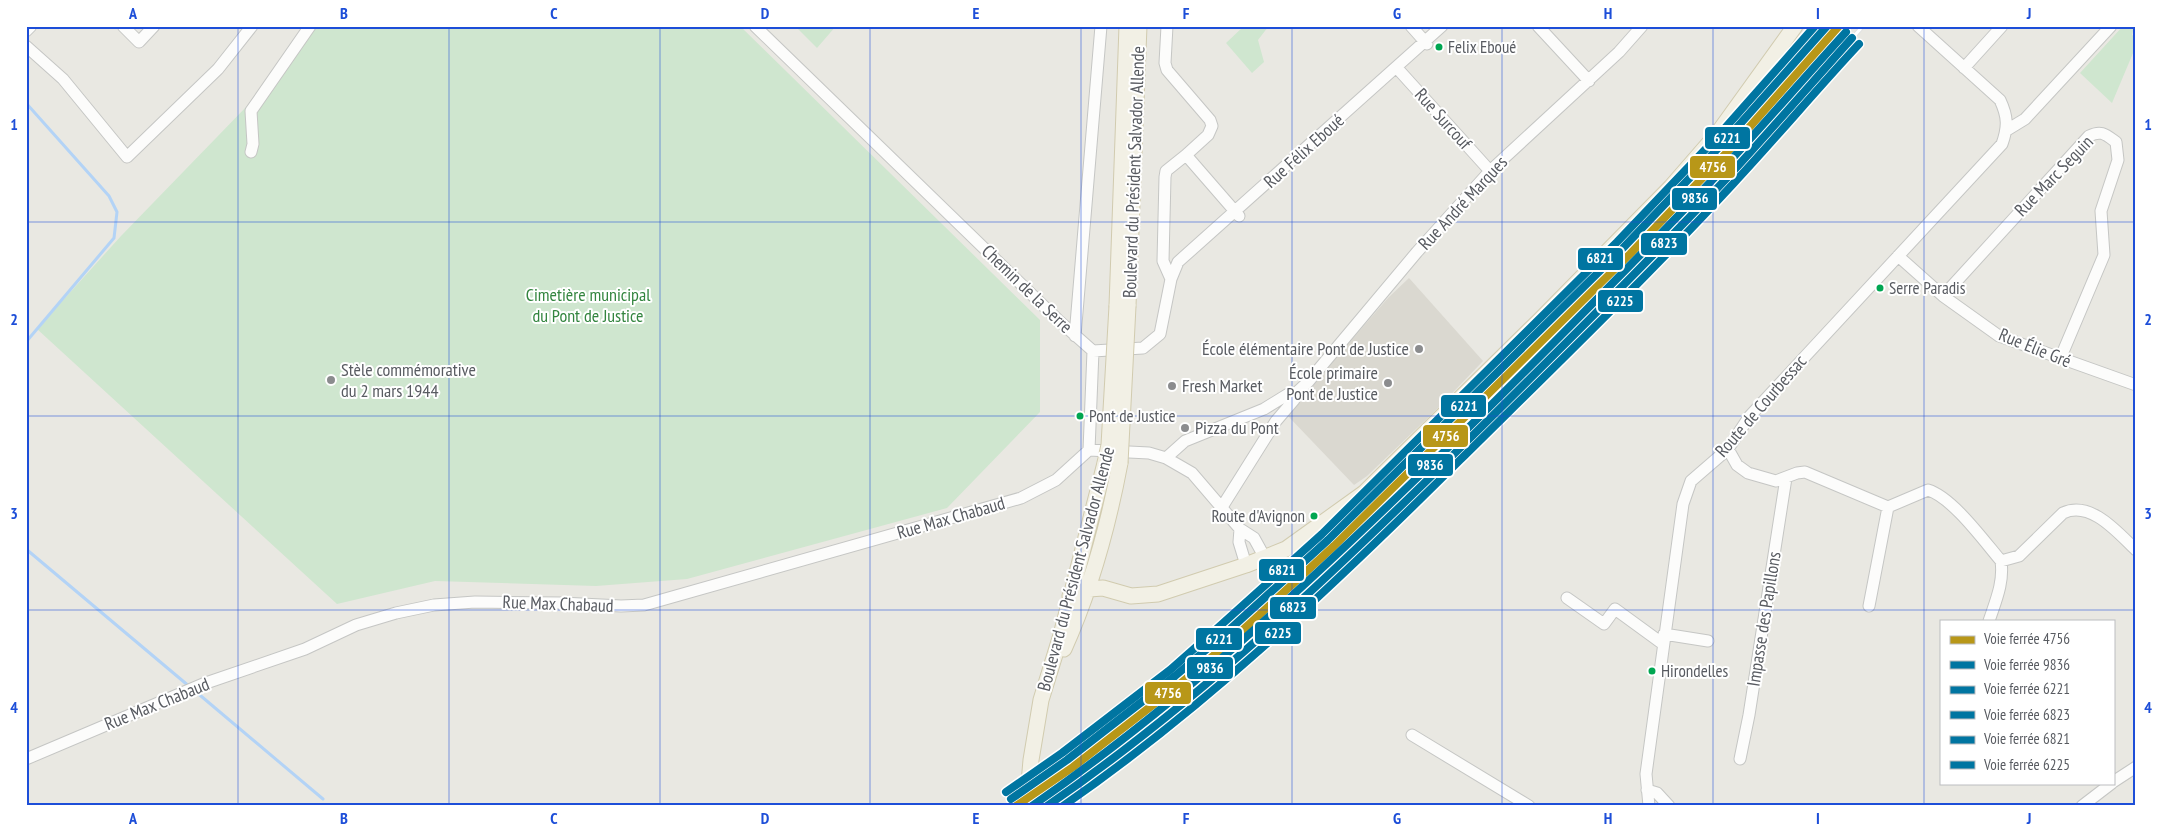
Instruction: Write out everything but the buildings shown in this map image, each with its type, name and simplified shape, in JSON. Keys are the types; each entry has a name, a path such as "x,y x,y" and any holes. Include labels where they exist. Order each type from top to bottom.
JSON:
{"main road":[{"name":"Boulevard du Président Salvador Allende","path":"1123,306 1128,26"},
{"name":"Boulevard du Président Salvador Allende","path":"1041,700 1082,609 1111,512 1112,463 1139,26"},
{"path":"1070,596 1089,589 1103,588 1131,596 1149,596 1246,565 1286,549 1364,493 1540,320 1677,180 1718,133 1795,26"},
{"name":"Boulevard du Président Salvador Allende","path":"1041,700 1070,596 1112,463"},
{"path":"1027,806 1031,760 1041,700"}],"street":[{"path":"26,31 31,26"},
{"path":"123,26 139,42 154,26"},
{"path":"26,46 63,79 127,158 218,69 252,26"},
{"path":"251,152 252,111 310,26"},
{"name":"Chemin de la Serre","path":"755,26 1075,336"},
{"name":"Chemin de la Serre","path":"1075,336 1101,26"},
{"path":"1075,336 1093,351 1143,348 1160,334 1170,278 1162,261 1166,171 1208,135 1212,126 1210,120 1167,70 1165,63 1166,26"},
{"path":"1411,26 1426,43"},
{"name":"Rue Félix Eboué","path":"1170,278 1178,262 1237,214 1426,43 1442,26"},
{"path":"1538,26 1588,81"},
{"name":"Rue André Marques","path":"1222,507 1276,421 1294,400 1296,393 1490,171 1619,52 1642,26"},
{"path":"1918,26 2000,100 2006,112 2007,130"},
{"path":"1964,68 2002,26"},
{"path":"2007,130 2025,118 2111,26"},
{"name":"Rue Surcouf","path":"1397,68 1490,171"},
{"name":"Route de Courbessac","path":"1649,806 1646,774 1683,504 1690,481 1728,449 1749,417 2002,144 2007,130"},
{"name":"Rue Marc Seguin","path":"1943,296 2089,136 2098,132 2103,133 2116,142 2118,160 2101,211 2104,255 2060,360"},
{"path":"1186,155 1237,214"},
{"name":"Rue Élie Gré","path":"1898,256 1943,296 2000,336 2060,360 2136,385"},
{"path":"1093,351 1089,450 1149,453 1166,458 1192,473 1240,529 1254,538 1265,558"},
{"path":"1166,458 1185,441 1264,409 1290,394 1296,393"},
{"path":"1264,409 1276,421"},
{"path":"1728,449 1737,465 1748,473 1776,481 1805,472 1888,507 1928,490 1936,492 1967,520 2001,561 2003,574 2001,586 1989,620"},
{"name":"Rue Max Chabaud","path":"26,759 202,685 305,649 356,625 396,613 434,605 475,602 621,606 644,604 1021,498 1056,480 1089,450"},
{"name":"Impasse des Papillons","path":"1740,758 1749,716 1786,478"},
{"path":"1869,606 1888,507"},
{"path":"2001,561 2019,556 2063,513 2071,510 2084,511 2106,523 2136,550"},
{"path":"1240,529 1239,542 1246,565"},
{"path":"1567,598 1604,624 1615,609 1664,639 1708,641"},
{"path":"1412,735 1529,806"},
{"path":"2114,782 2136,767"},
{"path":"2082,806 2112,784"},
{"path":"1647,790 1657,793 1669,806"}],"shaded area":[{"name":"École primaire Pont de Justice","path":"1409,278 1483,361 1436,410 1367,476 1354,485 1288,416 1296,404 1388,298"}],"green space":[{"name":"Cimetière municipal du Pont de Justice","path":"317,26 740,26 1040,320 1040,412 947,508 687,579 596,586 435,581 337,604 37,329 121,236 278,74"},
{"path":"795,26 836,26 817,48"},
{"path":"1244,26 1268,27 1258,40 1264,62 1252,73 1226,43"},
{"path":"2123,26 2134,26 2132,35 2136,37 2136,46 2112,103 2080,73"}],"waterway":[{"path":"26,103 109,196 117,212 114,238 26,342"},
{"path":"26,549 190,687"},
{"path":"195,691 323,799"}],"railway":[{"path":"1142,747 1329,576 1647,263 1727,178 1863,26"}],"rail line":[{"name":"6821","path":"1006,792 1062,753 1170,670 1322,534 1617,242 1718,136 1815,26"},
{"name":"6221","path":"1011,799 1067,760 1175,676 1227,632 1328,540 1623,248 1724,142 1827,26"},
{"name":"4756","path":"1016,806 1073,767 1181,683 1233,639 1334,546 1630,254 1731,148 1839,26"},
{"name":"9836","path":"1032,806 1090,765 1200,677 1357,535 1492,405 1589,307 1733,157 1846,32"},
{"name":"6823","path":"1047,806 1156,725 1209,682 1360,546 1525,384 1725,180 1852,38"},
{"name":"6225","path":"1063,806 1168,727 1269,642 1317,598 1564,358 1666,254 1749,167 1859,44"}],"place":[{"name":"Felix Eboué","path":"1439,47"},
{"name":"Serre Paradis","path":"1880,288"},
{"name":"École élémentaire Pont de Justice","path":"1419,349"},
{"name":"Stèle commémorative du 2 mars 1944","path":"331,380"},
{"name":"École primaire Pont de Justice","path":"1388,383"},
{"name":"Fresh Market","path":"1172,386"},
{"name":"Pont de Justice","path":"1080,416"},
{"name":"Pizza du Pont","path":"1185,428"},
{"name":"Route d'Avignon","path":"1314,516"},
{"name":"Hirondelles","path":"1652,671"}]}
